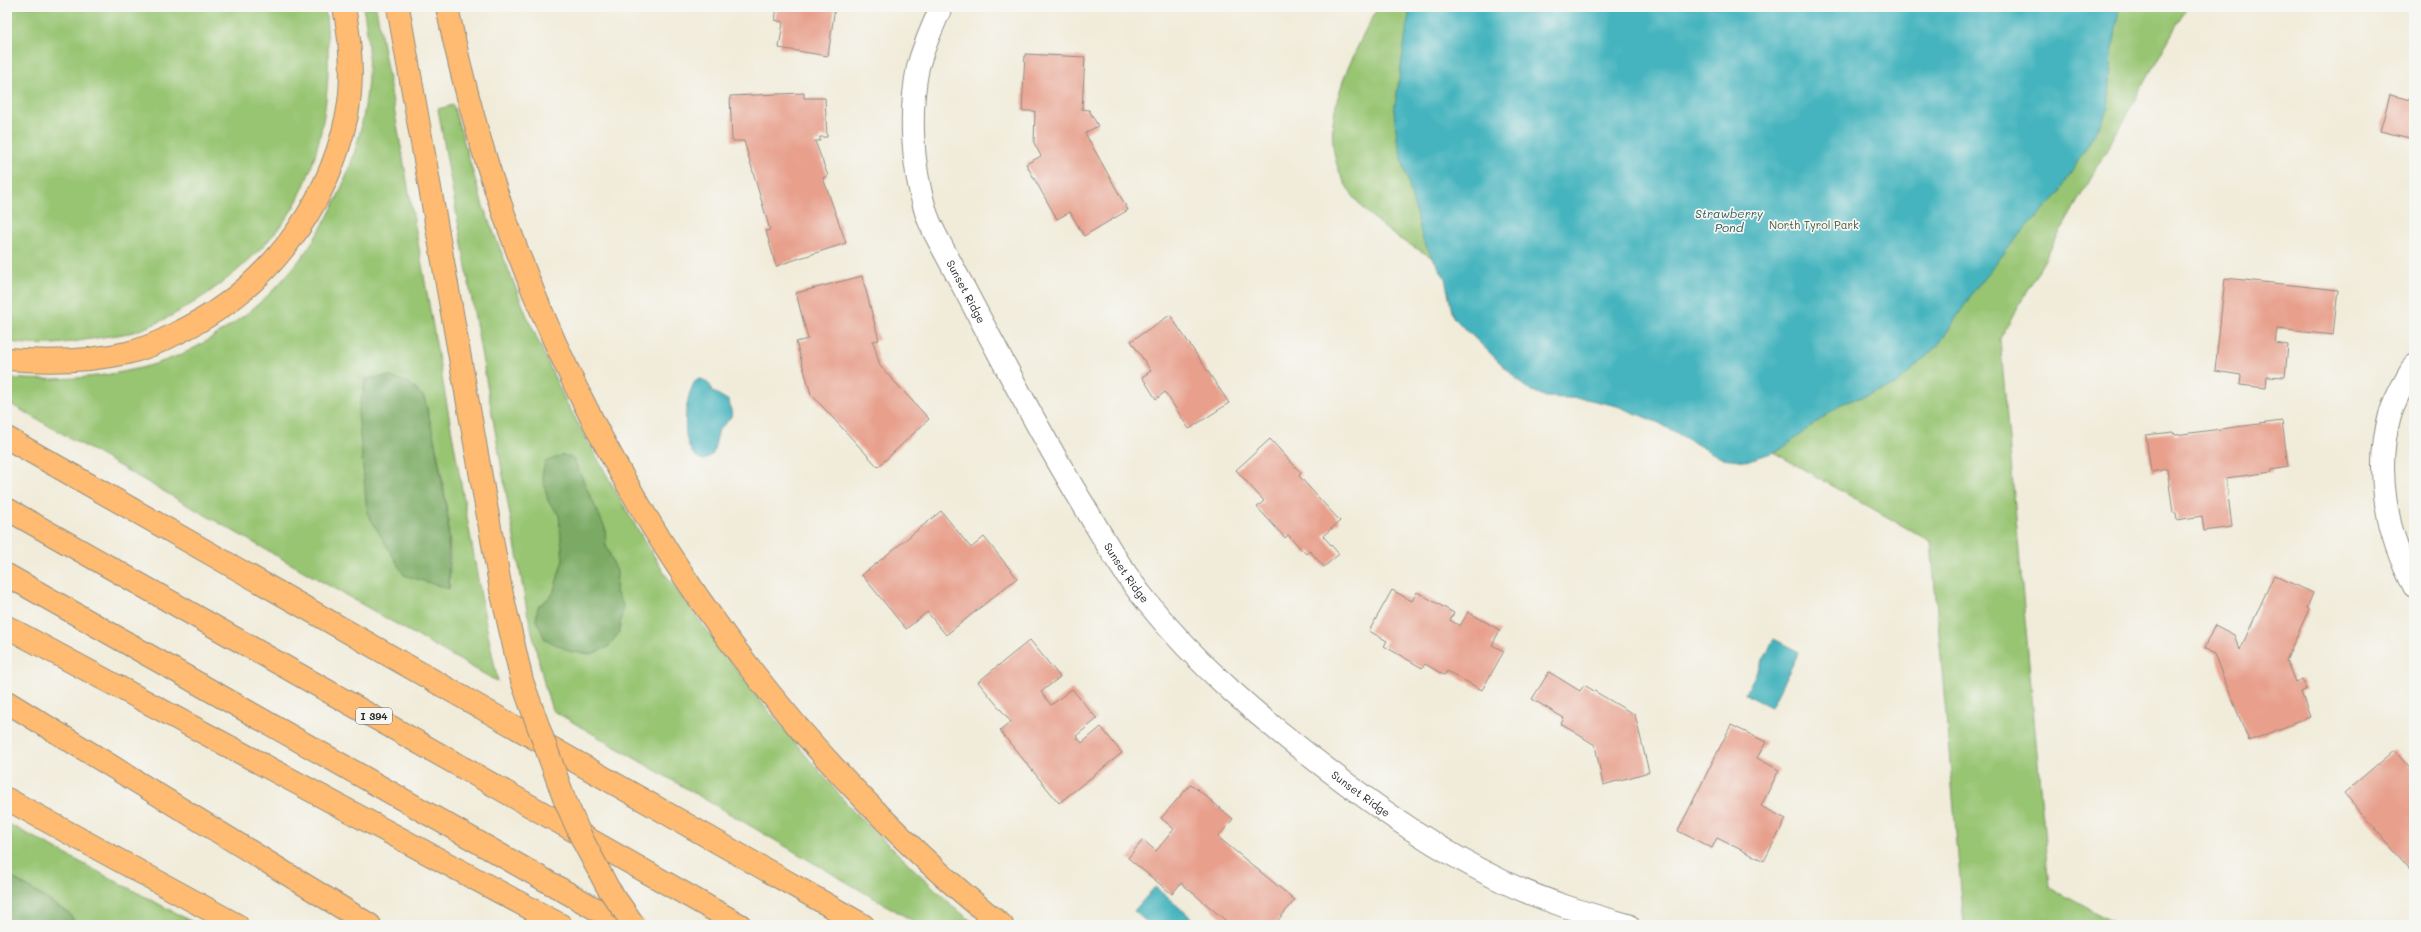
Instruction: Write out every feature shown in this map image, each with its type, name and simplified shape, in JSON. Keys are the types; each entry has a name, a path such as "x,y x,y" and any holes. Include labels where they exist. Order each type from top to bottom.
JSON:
{"highway":[{"path":"7,359 80,361 128,352 156,343 200,323 231,302 258,279 304,221 322,191 336,155 347,114 350,78 351,43 344,7"},
{"path":"398,7 501,590 522,681 564,798 583,841 601,875 634,925"},
{"path":"447,7 478,136 526,275 601,436 653,527 685,577 749,666 800,730 892,827 981,909 1002,925"},
{"path":"7,438 863,925"},
{"name":"I 394","path":"7,509 740,925"},
{"path":"7,575 624,925"},
{"path":"7,627 561,925"},
{"path":"7,702 370,925"},
{"path":"7,799 237,925"}],"street":[{"name":"Sunset Ridge","path":"941,7 919,66 914,99 913,134 917,170 925,210 941,245 1068,478 1115,556 1146,602 1187,647 1264,720 1400,823 1448,852 1501,881 1569,908 1628,925"},
{"path":"2414,366 2390,414 2385,438 2382,465 2384,495 2402,565 2414,586"}],"green space":[{"path":"18,7 325,7 328,81 325,105 316,153 298,199 286,219 270,239 230,276 185,308 163,320 137,331 75,342 52,344 30,344 7,341 7,17"},
{"path":"363,7 376,7 486,624 498,682 7,402 7,377 42,379 92,377 142,368 158,363 189,351 213,337 243,316 271,292 303,255 324,224 341,190 354,155 363,118 368,81 368,44","holes":["424,397 440,468 448,516 450,565 449,589"]},
{"name":"Strawberry Pond","path":"1378,7 2187,7 2000,339 2049,887 2118,925 1964,925 1931,542 1398,238 1366,212 1346,185 1335,158 1332,130 1337,101 1347,71"},
{"path":"453,105 483,206 527,316 564,398 629,515 665,574 760,701 853,811 955,908 976,925 920,925 552,710 527,611 438,109","holes":["548,501 605,528 606,546 617,572 616,592 623,605 538,607 553,594 563,560 559,515"]},
{"path":"388,376 409,383 424,397 434,438 448,517 449,589 404,575 367,513 358,412 366,379"},
{"path":"563,455 573,458 605,528 606,546 617,572 616,592 623,605 619,633 608,647 592,654 571,652 545,639 536,620 538,607 553,594 563,560 559,515 548,501 542,475 545,462"},
{"path":"7,823 198,925 76,925 70,914 7,874"},
{"path":"7,874 70,914 76,925 7,925"}],"water":[{"name":"Strawberry Pond","path":"1410,7 2119,7 2119,9 2112,55 2108,111 2058,195 2019,235 1976,288 1939,344 1896,385 1841,404 1780,450 1747,461 1721,458 1659,423 1617,406 1586,399 1546,397 1526,388 1453,317 1445,278 1423,241 1397,139 1394,111"},
{"path":"702,379 710,385 712,391 729,401 732,415 719,429 713,454 704,460 695,456 690,448 686,437 685,424 688,398 696,380"},
{"path":"1774,639 1799,652 1771,707 1745,694"},
{"path":"1155,887 1200,925 1150,925 1134,911"}],"building":[{"path":"777,7 835,7 828,56 779,48 783,22 775,20"},
{"path":"1025,54 1085,57 1082,109 1089,110 1098,126 1085,133 1128,210 1084,236 1070,212 1057,219 1026,164 1041,156 1034,143 1035,111 1022,111"},
{"path":"2414,89 2414,139 2380,131 2390,95 2411,100"},
{"path":"804,93 804,98 825,98 827,137 820,137 820,141 815,141 828,176 823,178 846,243 776,266 766,231 770,230 744,141 732,141 730,96"},
{"path":"862,276 879,340 873,341 880,366 929,419 878,467 811,394 796,342 808,339 796,293"},
{"path":"2225,278 2338,290 2333,335 2277,329 2275,343 2288,345 2285,377 2267,376 2266,388 2240,385 2241,375 2215,371"},
{"path":"1170,315 1229,403 1189,429 1165,392 1156,399 1142,377 1151,371 1131,341"},
{"path":"2282,421 2288,467 2271,470 2272,472 2226,478 2232,527 2204,531 2202,516 2177,520 2176,513 2173,513 2167,469 2151,472 2146,435 2174,432 2175,435"},
{"path":"1270,439 1301,473 1299,476 1340,521 1323,536 1339,554 1324,567 1310,551 1306,554 1288,535 1285,538 1257,507 1264,501 1236,470"},
{"path":"941,511 971,548 984,537 1017,578 946,635 927,612 906,629 862,575"},
{"path":"2274,575 2313,593 2307,608 2309,609 2286,660 2295,682 2302,679 2307,689 2301,692 2310,717 2249,741 2214,654 2204,648 2215,625 2234,635 2240,650"},
{"path":"1392,590 1412,601 1417,592 1454,613 1450,620 1460,626 1468,612 1500,630 1492,645 1504,651 1482,690 1447,671 1444,675 1425,664 1422,668 1384,646 1387,641 1369,631"},
{"path":"1030,640 1060,677 1041,692 1051,705 1072,689 1097,719 1076,736 1082,743 1101,727 1122,753 1059,803 1000,731 1011,722 978,682"},
{"path":"1549,672 1580,691 1584,685 1635,715 1649,772 1603,785 1595,745 1561,724 1564,718 1532,699"},
{"path":"1731,725 1766,742 1757,758 1779,770 1761,806 1786,819 1764,861 1717,838 1712,848 1678,831"},
{"path":"2394,750 2414,773 2414,874 2344,793"},
{"path":"1191,784 1233,819 1218,837 1295,900 1274,925 1231,925 1181,883 1172,894 1128,858 1143,840 1156,851 1174,829 1161,818"}],"park label":[{"name":"North Tyrol Park","path":"1814,225"}]}
